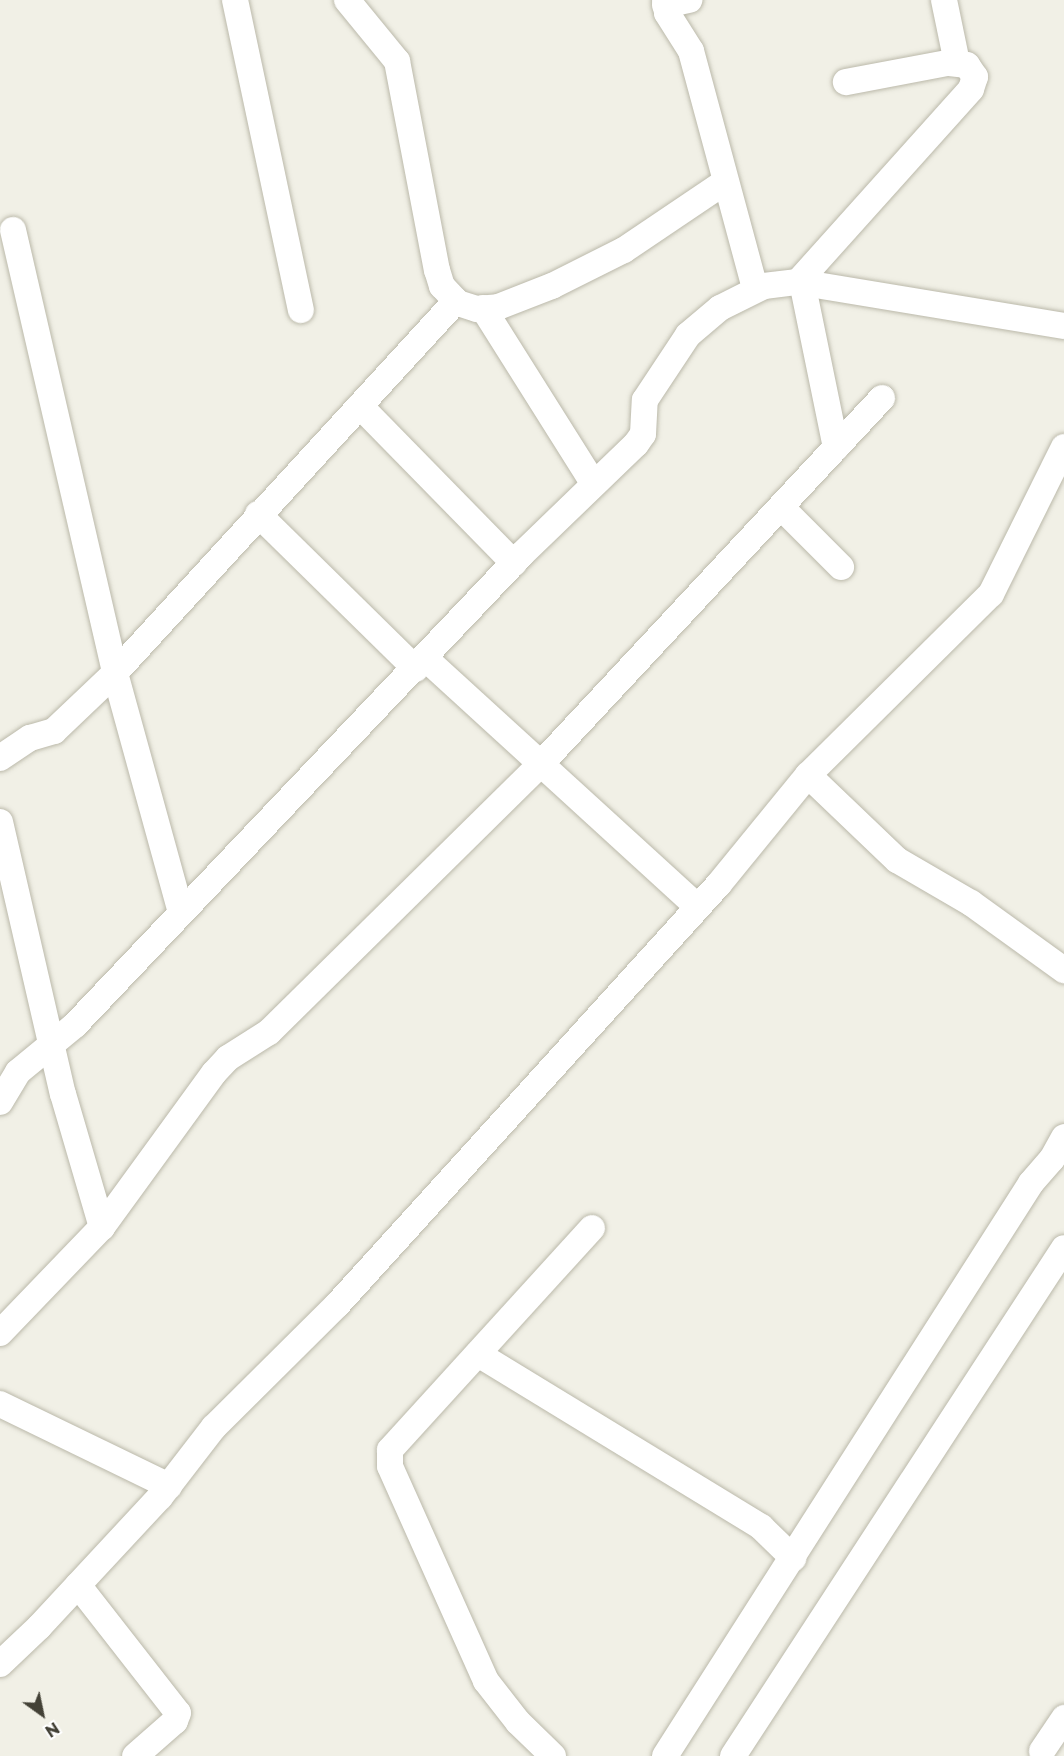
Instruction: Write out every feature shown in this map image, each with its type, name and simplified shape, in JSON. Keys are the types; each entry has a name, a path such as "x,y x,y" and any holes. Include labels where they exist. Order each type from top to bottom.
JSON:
{"street":[{"path":"235,0 301,310"},
{"path":"347,0 397,61 437,270 442,286 456,301 483,308 498,307 552,286 624,250 724,182"},
{"path":"945,0 957,63"},
{"path":"673,2 691,51 724,182 755,289"},
{"path":"800,282 971,89 973,73 967,65 957,63 846,82"},
{"path":"14,230 115,673 181,912"},
{"path":"800,282 836,448"},
{"path":"0,1102 18,1072 53,1046 514,563 643,434 645,400 687,335 720,308 755,289 800,282 1064,326"},
{"path":"0,758 30,738 54,731 115,673 258,514 456,301"},
{"path":"483,308 594,484"},
{"path":"0,1333 102,1227 214,1073 228,1058 269,1032 539,766 882,398"},
{"path":"360,406 514,563"},
{"path":"0,1664 78,1585 169,1486 214,1427 326,1318 698,907 808,775 991,594 1064,447"},
{"path":"781,507 841,567"},
{"path":"258,514 420,664 698,907"},
{"path":"808,775 897,860 971,903 1064,970"},
{"path":"0,822 53,1046 102,1227"},
{"path":"665,1756 1031,1183 1060,1154"},
{"path":"553,1756 518,1722 486,1681 390,1466 390,1450 401,1435 592,1228"},
{"path":"733,1756 1064,1248"},
{"path":"478,1354 762,1527 793,1558"},
{"path":"0,1404 169,1486"},
{"path":"78,1585 177,1713 175,1721 135,1756"},
{"path":"1042,1751 1064,1718"}]}
